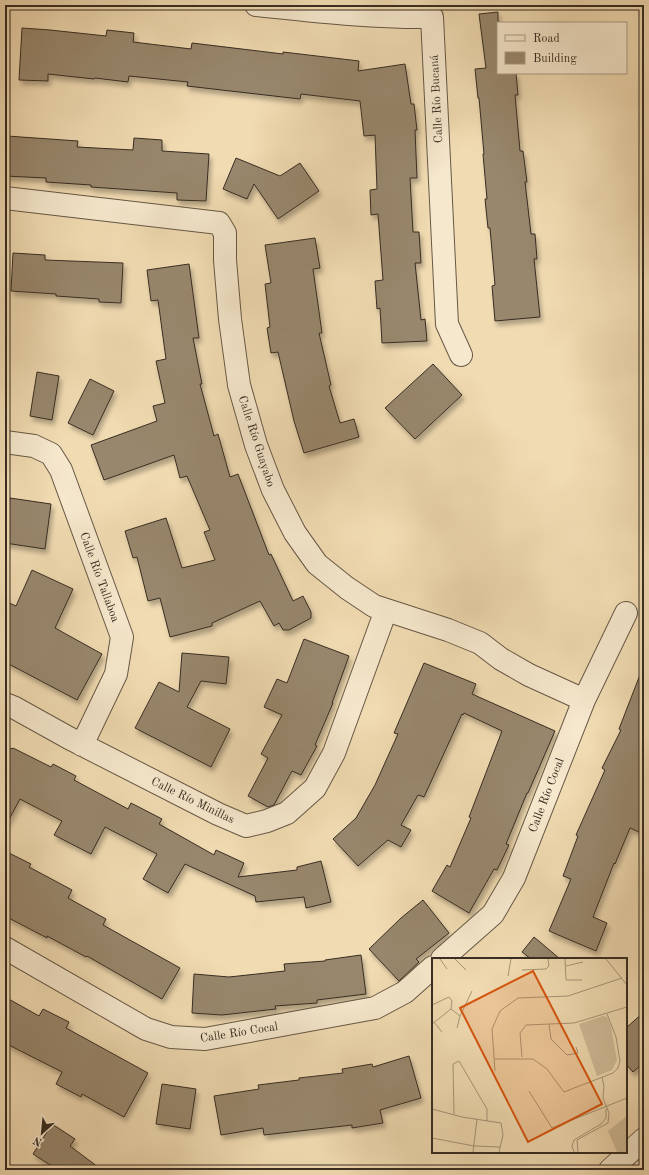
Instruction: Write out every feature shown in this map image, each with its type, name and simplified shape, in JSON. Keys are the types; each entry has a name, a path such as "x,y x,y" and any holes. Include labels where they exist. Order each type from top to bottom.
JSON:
{"street":[{"name":"Calle Río Bucaná","path":"256,5 393,17 432,16 447,324 461,355"},
{"name":"Calle Río Guayabo","path":"5,198 219,223 225,233 225,260 230,319 239,385 256,444 273,490 295,533 317,564 347,588 374,606 448,630 480,643 501,659 529,675 584,700"},
{"name":"Calle Río Tallaboa","path":"5,442 34,446 51,454 61,470 122,637 116,674 82,745"},
{"name":"Calle Río Minillas","path":"5,704 218,814 246,826 267,821 287,813 315,788 334,753 386,610"},
{"name":"Calle Río Cocal","path":"443,958 493,914 514,878 584,700 626,614"},
{"name":"Calle Río Cocal","path":"5,948 146,1029 171,1036 205,1039 375,1008 405,992 432,968"},
{"path":"610,1170 644,1139"}],"building":[{"path":"498,12 497,74 516,74 518,95 515,95 520,151 523,151 531,234 535,234 537,259 534,259 540,317 495,321 492,286 495,285 490,228 488,228 485,199 487,199 484,154 475,69 486,68 479,14"},
{"path":"22,28 106,36 107,30 134,33 133,42 191,49 192,43 359,61 358,71 405,64 411,104 414,104 417,130 415,130 417,178 410,178 413,232 419,232 421,263 415,263 421,320 425,319 427,341 382,343 380,308 377,309 375,281 383,280 378,214 371,215 370,190 377,189 375,135 364,136 360,101 301,94 300,99 187,86 188,82 129,76 128,82 48,74 48,81 19,80"},
{"path":"7,136 78,141 77,147 133,150 134,138 162,140 162,151 209,154 206,201 177,200 177,193 91,187 91,185 46,182 46,178 5,176"},
{"path":"236,158 280,176 300,163 319,191 278,219 254,184 247,199 223,189"},
{"path":"315,238 320,268 313,269 322,333 319,333 331,385 329,386 340,423 354,419 359,437 304,453 294,421 278,352 271,353 267,328 270,327 265,284 271,283 265,245"},
{"path":"13,253 45,255 45,260 123,263 121,303 99,302 99,299 56,296 56,294 11,291"},
{"path":"189,264 199,338 193,338 202,384 200,384 214,436 218,434 230,477 238,474 269,555 271,554 293,601 303,596 311,612 311,618 289,630 283,630 279,623 274,626 260,601 212,623 212,626 170,637 160,598 148,601 137,557 133,558 125,531 166,518 182,568 215,560 204,532 210,530 187,476 180,478 174,455 104,480 91,445 157,421 153,406 165,403 156,361 166,359 158,300 151,301 147,270"},
{"path":"433,364 462,395 415,439 385,408"},
{"path":"37,372 59,376 52,420 30,416"},
{"path":"90,379 114,391 93,435 68,423"},
{"path":"10,498 51,504 45,549 5,543"},
{"path":"32,570 73,589 55,628 102,654 77,700 5,662 5,601 16,606"},
{"path":"304,639 349,656 333,703 315,745 317,746 301,775 292,771 274,805 268,807 248,796 268,758 261,754 282,715 264,707 277,679 287,683"},
{"path":"182,653 229,657 226,684 201,681 187,707 230,729 211,767 135,728 159,682 179,692"},
{"path":"424,663 476,684 472,694 555,731 506,844 509,845 497,870 494,869 469,913 432,891 447,865 450,867 471,818 469,817 502,731 464,713 463,715 462,714 424,797 418,795 401,825 411,830 401,847 388,840 358,866 333,839 356,818 375,785 398,734 394,733"},
{"path":"643,667 644,820 639,832 630,828 615,864 614,863 593,917 607,923 596,951 549,931 571,879 563,876 578,836 576,835 605,770 602,768 621,730 619,729"},
{"path":"5,745 51,767 53,764 76,776 74,780 128,809 131,803 162,819 159,824 214,855 216,850 244,863 238,877 297,870 297,867 321,861 331,902 306,908 304,897 256,902 255,896 185,864 168,893 143,879 157,854 105,827 91,854 54,835 62,821 20,799 5,827"},
{"path":"5,851 31,864 29,867 72,890 68,898 106,919 103,925 180,968 162,999 87,956 86,957 47,936 47,938 5,916"},
{"path":"423,900 449,933 416,959 419,962 399,981 369,949 401,918"},
{"path":"534,937 559,958 530,958 522,952"},
{"path":"361,955 366,994 317,1000 317,1003 275,1006 276,1009 222,1015 192,1013 194,974 229,977 285,971 284,964 325,961"},
{"path":"5,997 39,1016 43,1009 69,1022 66,1028 148,1073 124,1117 82,1094 81,1097 56,1084 62,1072 5,1043"},
{"path":"644,1012 644,1062 633,1072 627,1065 627,1027"},
{"path":"409,1056 421,1098 380,1110 383,1123 352,1128 352,1125 264,1135 263,1128 221,1135 214,1096 259,1089 258,1085 343,1073 342,1069 372,1064 373,1067"},
{"path":"162,1084 196,1089 190,1129 156,1124"},
{"path":"52,1124 75,1139 70,1146 102,1170 58,1170 33,1154"}]}
